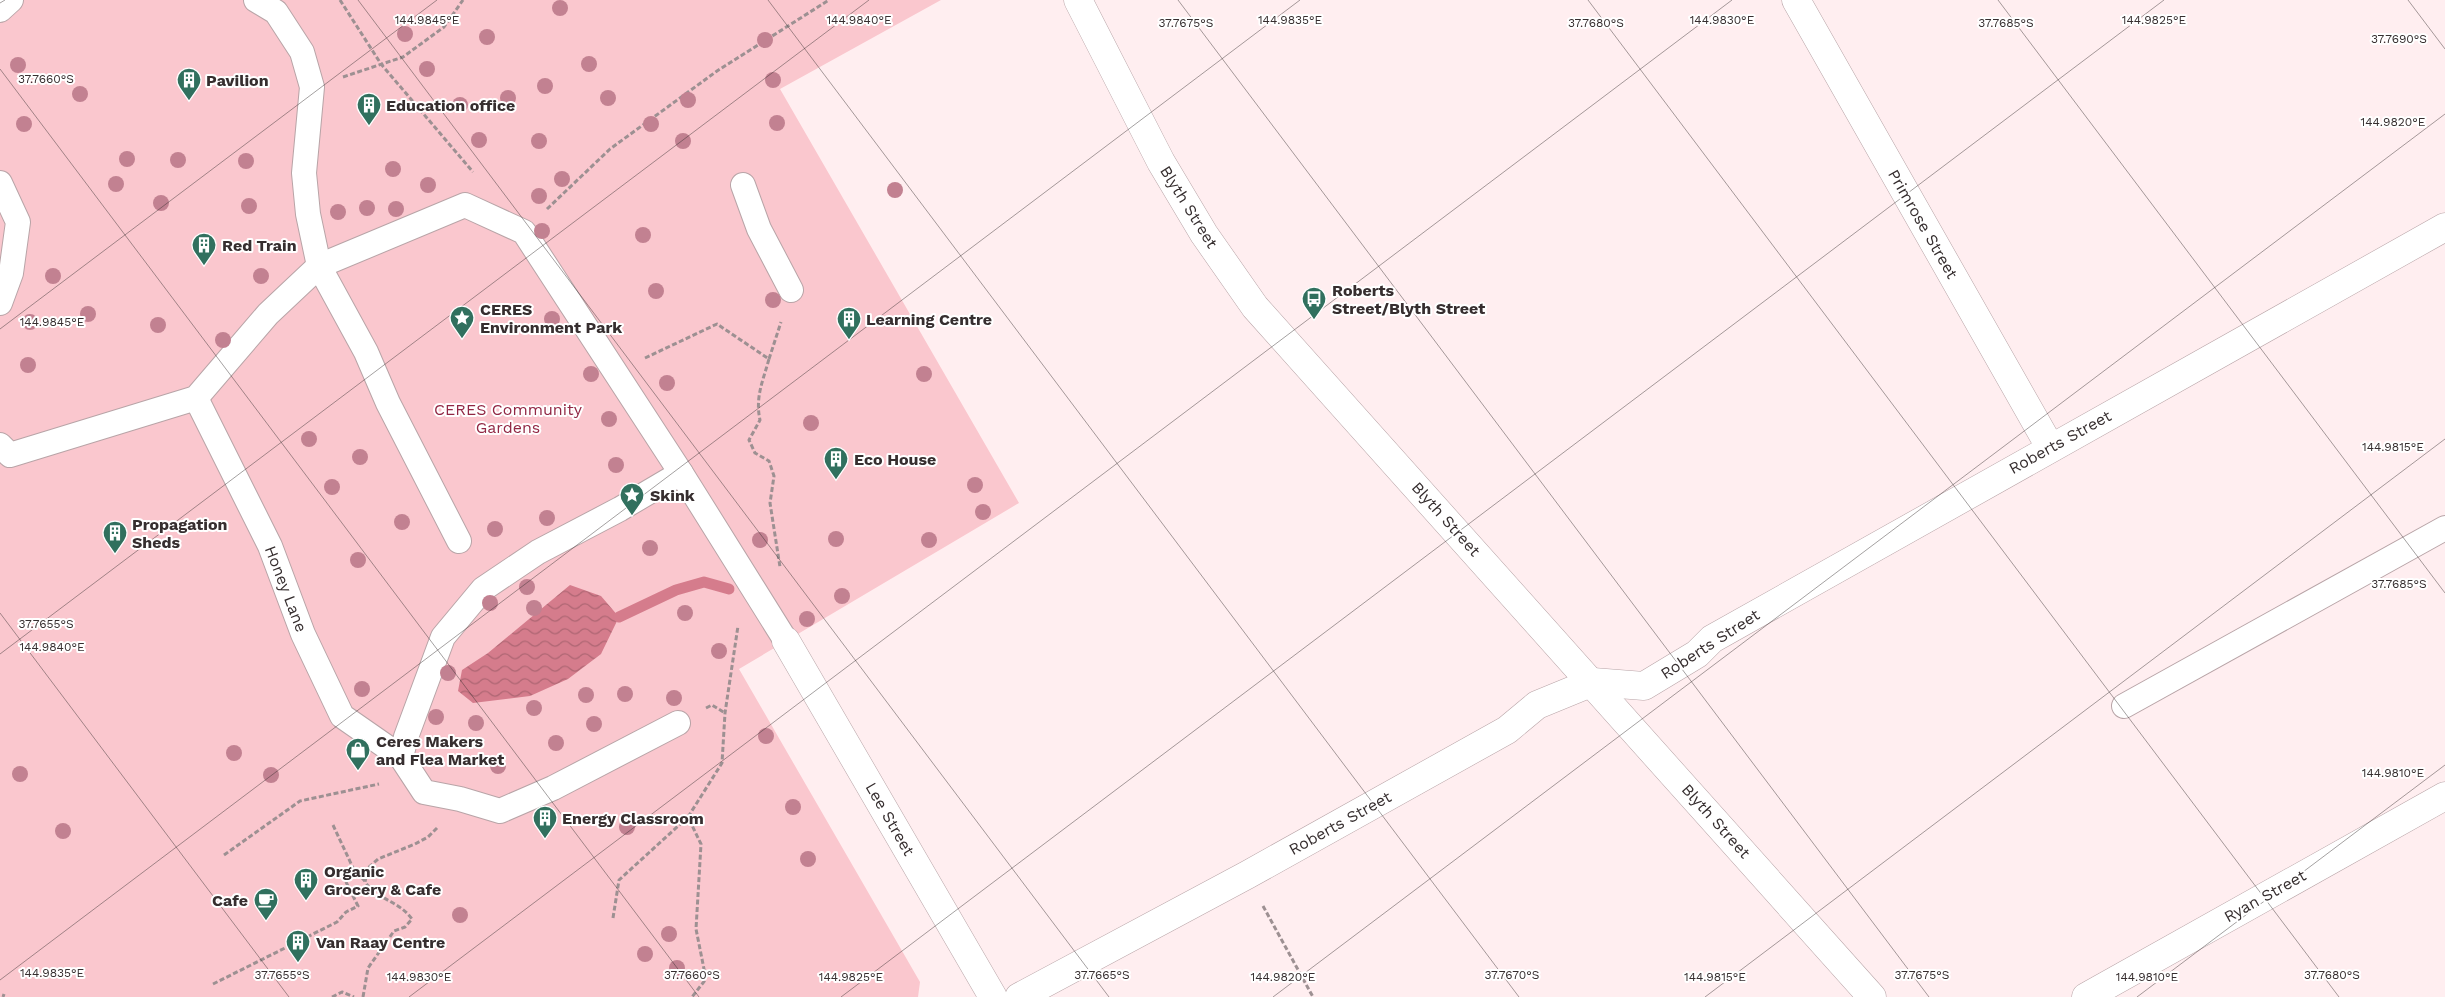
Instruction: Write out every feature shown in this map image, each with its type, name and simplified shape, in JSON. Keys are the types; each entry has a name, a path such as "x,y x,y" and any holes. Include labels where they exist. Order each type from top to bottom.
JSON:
{"street":[{"name":"Blyth Street","path":"1078,0 1161,162 1204,234 1255,307 1593,682 1872,997"},
{"name":"Primrose Street","path":"1796,0 2050,447"},
{"name":"Roberts Street","path":"1019,997 1508,730 1537,705 1593,682 1644,686 1697,654 1712,639 2050,447 2445,227"},
{"name":"Lee Street","path":"786,641 993,997"},
{"name":"Ryan Street","path":"2086,997 2445,796"}],"lane":[{"path":"0,10 11,0"},
{"path":"256,0 276,12 297,44 302,52 312,87 304,173 308,214 319,266 366,352 388,403 459,541"},
{"path":"0,183 18,222 11,273 0,302"},
{"path":"743,185 759,229 791,290"},
{"path":"0,446 10,455 196,398 268,314 319,266 465,205 524,232 681,473 786,641"},
{"name":"Honey Lane","path":"196,398 270,546 303,634 342,716 408,767 424,792 460,799 500,811 552,788 678,723"},
{"path":"408,767 406,737 443,637 483,589 538,552 620,509 681,473"},
{"path":"2124,706 2445,528"}],"path":[{"path":"340,0 381,64 474,174"},
{"path":"312,87 402,57 444,27 463,0"},
{"path":"524,232 610,149 717,71 829,0"},
{"path":"613,918 619,880 688,817 722,763 725,713 740,611 756,592 780,576 770,503 774,476 769,461 755,453 749,440 760,420 757,408 758,392 764,379 791,290"},
{"path":"616,373 717,324 769,359"},
{"path":"224,855 300,801 408,767"},
{"path":"366,882 368,868 378,859 428,837 446,818 460,799"},
{"path":"688,817 701,844 696,930 706,979 692,997"},
{"path":"333,825 354,870 373,892 405,909 412,919 405,927 394,931 368,968 363,997"},
{"path":"213,984 337,922 346,912 358,906 344,878 354,870"},
{"path":"1247,874 1313,997"},
{"path":"332,997 342,992 354,997"}],"green space":[{"name":"CERES Environment Park","path":"0,0 941,0 780,89 1019,503 739,669 920,982 918,997 0,997"}],"water":[{"path":"570,585 601,596 619,617 601,654 568,679 530,696 473,703 458,691 462,670 488,653"}],"waterway":[{"path":"619,617 676,590 704,582 729,589"}],"place":[{"name":"Pavilion","path":"189,101"},
{"name":"Education office","path":"369,126"},
{"name":"Red Train","path":"204,266"},
{"name":"Roberts Street/Blyth Street","path":"1314,320"},
{"name":"CERES Environment Park","path":"462,339"},
{"name":"Learning Centre","path":"849,340"},
{"name":"Eco House","path":"836,480"},
{"name":"Skink","path":"632,516"},
{"name":"Propagation Sheds","path":"115,554"},
{"name":"Ceres Makers and Flea Market","path":"358,771"},
{"name":"Energy Classroom","path":"545,839"},
{"name":"Organic Grocery & Cafe","path":"306,901"},
{"name":"Cafe","path":"266,921"},
{"name":"Van Raay Centre","path":"298,963"}],"park label":[{"name":"CERES Community Gardens","path":"508,418"}]}
